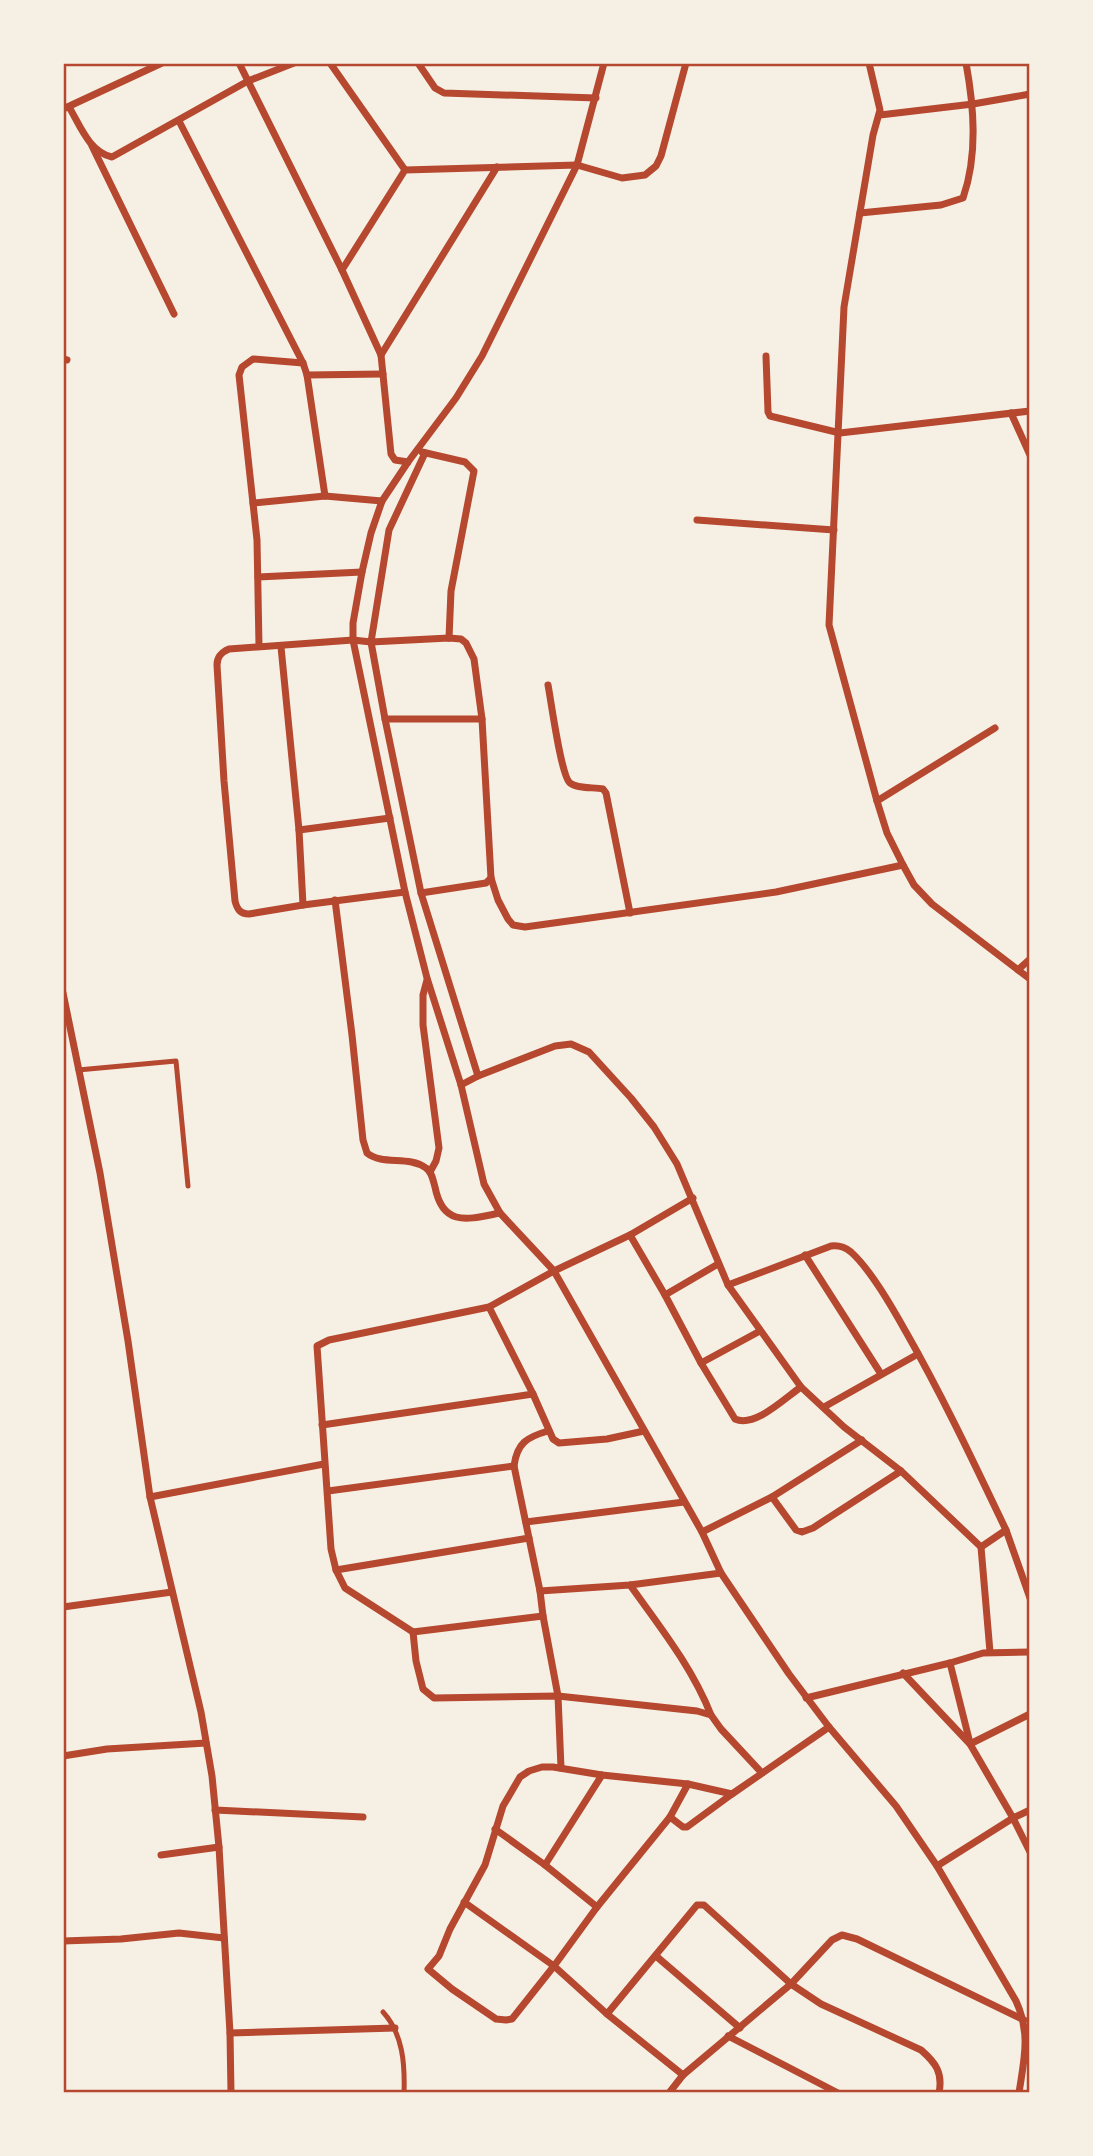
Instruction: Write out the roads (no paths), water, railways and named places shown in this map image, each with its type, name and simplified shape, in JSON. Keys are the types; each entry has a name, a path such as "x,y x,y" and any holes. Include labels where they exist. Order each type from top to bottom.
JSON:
{"street":[{"path":"162,63 66,108 92,146 174,314"},
{"path":"239,63 342,270 381,355 391,454 395,460 408,462"},
{"path":"92,146 107,156 114,156 248,81 294,63"},
{"path":"330,63 405,170"},
{"path":"418,63 435,88 444,93 596,98"},
{"path":"478,1076 421,893 371,642 390,530 421,452 482,356 578,165 604,63"},
{"path":"405,170 578,165 622,177 650,172 656,166 665,145 686,63"},
{"path":"869,63 880,115 873,135 845,307 829,625 887,833 914,885 932,904 1030,979"},
{"path":"860,213 942,205 963,198 970,179 973,104 966,63"},
{"path":"880,115 1030,94"},
{"path":"179,121 303,363 325,496"},
{"path":"381,355 497,167"},
{"path":"342,270 405,170"},
{"path":"766,356 770,416 840,433 1030,411"},
{"path":"259,646 253,503 240,371 254,359 303,363"},
{"path":"307,375 383,374"},
{"path":"1011,413 1030,455"},
{"path":"421,452 408,462 382,501 362,572 353,623 353,640 405,892 427,978 461,1085 484,1185 500,1213 554,1270 702,1532 721,1573 806,1698 896,1806 936,1866 1016,2001 1024,2020 1026,2049 1019,2093"},
{"path":"421,452 465,462 474,471 451,591 449,638"},
{"path":"253,503 325,496 382,501"},
{"path":"697,520 834,530"},
{"path":"258,577 362,572"},
{"path":"405,892 245,914 237,909 224,781 217,661 220,654 229,649 353,640 371,642 461,639 472,651 476,667 482,719 491,878 504,912 510,922 517,926 776,892 903,865"},
{"path":"281,647 299,830 303,905"},
{"path":"548,685 566,777 571,784 599,788 607,793 630,913"},
{"path":"385,719 482,719"},
{"path":"877,802 995,728"},
{"path":"385,793 400,790"},
{"path":"299,830 390,818"},
{"path":"421,893 486,883 491,878"},
{"path":"335,900 366,1150 372,1157 410,1162 425,1167 430,1172 440,1204 457,1219 500,1213"},
{"path":"1018,970 1030,959"},
{"path":"427,978 423,995 423,1025 439,1148 430,1172"},
{"path":"63,993 100,1173 150,1497 206,1743 219,1847 231,2093"},
{"path":"461,1085 555,1046 571,1044 585,1049 624,1089 654,1127 677,1164 728,1285 801,1387 844,1427 901,1471 981,1547 990,1652"},
{"path":"543,1616 413,1632 352,1594 340,1580 335,1570 330,1540 317,1348 328,1340 489,1307 554,1270 630,1235 692,1198"},
{"path":"630,1235 732,1416 741,1421 753,1420 801,1387"},
{"path":"728,1285 831,1245 852,1253 894,1311 948,1407 1006,1530 1030,1598"},
{"path":"805,1255 881,1374"},
{"path":"665,1295 718,1264"},
{"path":"489,1307 553,1439 559,1443 607,1439 645,1431"},
{"path":"701,1363 760,1331"},
{"path":"824,1406 918,1354"},
{"path":"322,1425 533,1394"},
{"path":"548,1431 519,1446 514,1466 558,1696 561,1768"},
{"path":"702,1532 772,1497 862,1440"},
{"path":"150,1497 324,1464"},
{"path":"328,1491 514,1466"},
{"path":"772,1497 796,1530 805,1531 901,1471"},
{"path":"526,1522 684,1502"},
{"path":"981,1547 1006,1530"},
{"path":"335,1570 529,1538"},
{"path":"540,1591 630,1586 721,1573"},
{"path":"630,1586 689,1668 711,1715 762,1773"},
{"path":"63,1607 172,1592"},
{"path":"413,1632 423,1689 434,1698 558,1696 698,1711 711,1715"},
{"path":"806,1698 990,1652 1030,1652"},
{"path":"950,1663 970,1744"},
{"path":"903,1673 970,1744 1030,1852"},
{"path":"970,1744 1030,1714"},
{"path":"670,1817 683,1827 688,1827 829,1727"},
{"path":"63,1756 107,1749 206,1743"},
{"path":"688,1784 670,1817 515,2017 496,2019 428,1969 439,1956 485,1865 503,1806 520,1777 535,1768 561,1768 688,1784 732,1794"},
{"path":"545,1865 602,1775"},
{"path":"215,1810 363,1817"},
{"path":"936,1866 1030,1810"},
{"path":"495,1829 545,1865 597,1908"},
{"path":"161,1855 219,1847"},
{"path":"464,1902 554,1966 607,2014 683,2075"},
{"path":"607,2014 697,1905 701,1905 708,1907 791,1984 821,2004 921,2050 938,2069 939,2093"},
{"path":"63,1941 179,1933 224,1938"},
{"path":"669,2093 683,2075 791,1984 832,1940 839,1936 846,1935 1024,2020"},
{"path":"656,1956 740,2028"},
{"path":"230,2033 396,2028"},
{"path":"728,2036 838,2093"}],"lane":[{"path":"78,1070 176,1061 188,1185"},
{"path":"383,2012 396,2028 404,2065 404,2093"}]}
